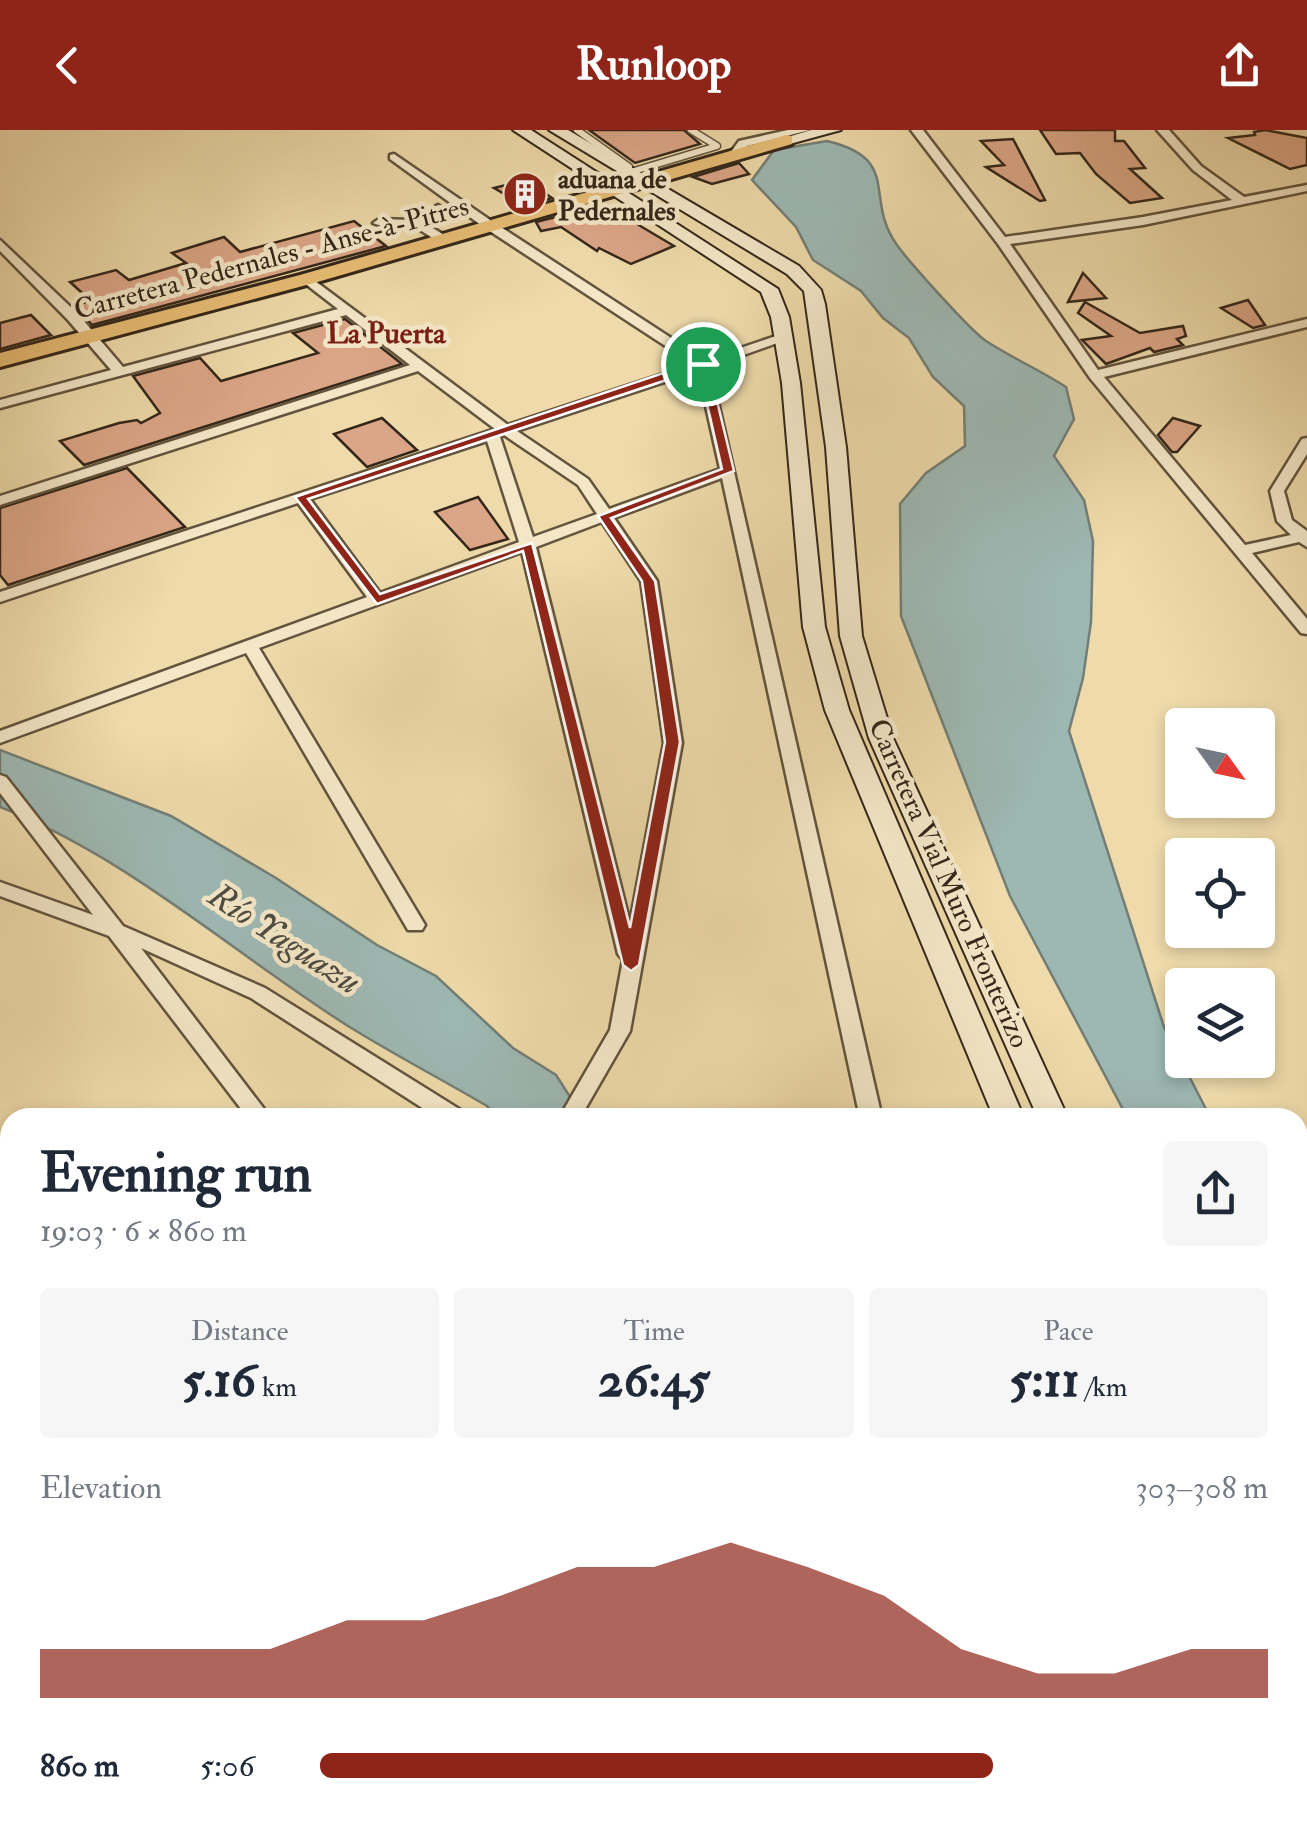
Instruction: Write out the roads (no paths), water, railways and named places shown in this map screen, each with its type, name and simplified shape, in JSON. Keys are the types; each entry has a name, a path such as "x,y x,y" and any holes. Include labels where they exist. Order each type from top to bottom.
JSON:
{"main road":[{"name":"Carretera Pedernales - Anse-à-Pitres","path":"0,360 306,279 610,190 638,176 795,135"}],"street":[{"name":"Carretera Vial Muro Fronterizo","path":"522,130 768,289 784,338 814,627 837,710 1005,1108"},
{"name":"Carretera Vial Muro Fronterizo","path":"557,130 793,270 812,290 836,447 851,636 882,738 1048,1108"},
{"path":"795,135 833,130"},
{"path":"917,130 1002,241 1095,376 1307,629"},
{"path":"1163,130 1197,168 1244,203"},
{"path":"394,157 489,225 703,364 869,1108"},
{"path":"1002,241 1244,203 1307,188"},
{"path":"416,224 438,209"},
{"path":"379,223 416,224 442,239"},
{"path":"0,244 73,316 120,372"},
{"path":"306,279 422,365 500,432 583,482 649,581 672,742 620,1031 576,1108"},
{"path":"1,403 349,310"},
{"path":"1095,376 1307,322"},
{"path":"0,597 784,338"},
{"path":"0,501 422,365"},
{"path":"500,432 631,965"},
{"path":"1305,538 1285,521 1277,490 1307,442"},
{"path":"0,737 728,471"},
{"path":"301,497 377,600"},
{"path":"1242,550 1305,538"},
{"path":"250,646 416,925"},
{"path":"0,781 252,1108"},
{"path":"0,889 136,938 258,993 440,1108"}],"lane":[{"path":"577,130 638,176 717,146 691,130"}],"water":[{"path":"827,141 865,158 874,169 887,228 926,280 986,341 1066,387 1074,419 1054,456 1084,500 1093,541 1091,622 1083,678 1069,731 1165,1029 1165,1078 1190,1078 1205,1108 1122,1108 1010,896 901,616 900,504 926,473 965,446 964,406 933,377 909,338 883,318 861,291 813,260 796,227 752,180 774,150"},
{"name":"Río Yaguazu","path":"0,750 171,816 276,878 377,945 436,976 513,1048 556,1075 577,1108 488,1108 305,998 136,879 47,828 0,807"}],"place":[{"name":"aduana de Pedernales","path":"525,194"}],"district":[{"name":"La Puerta","path":"386,333"}]}
